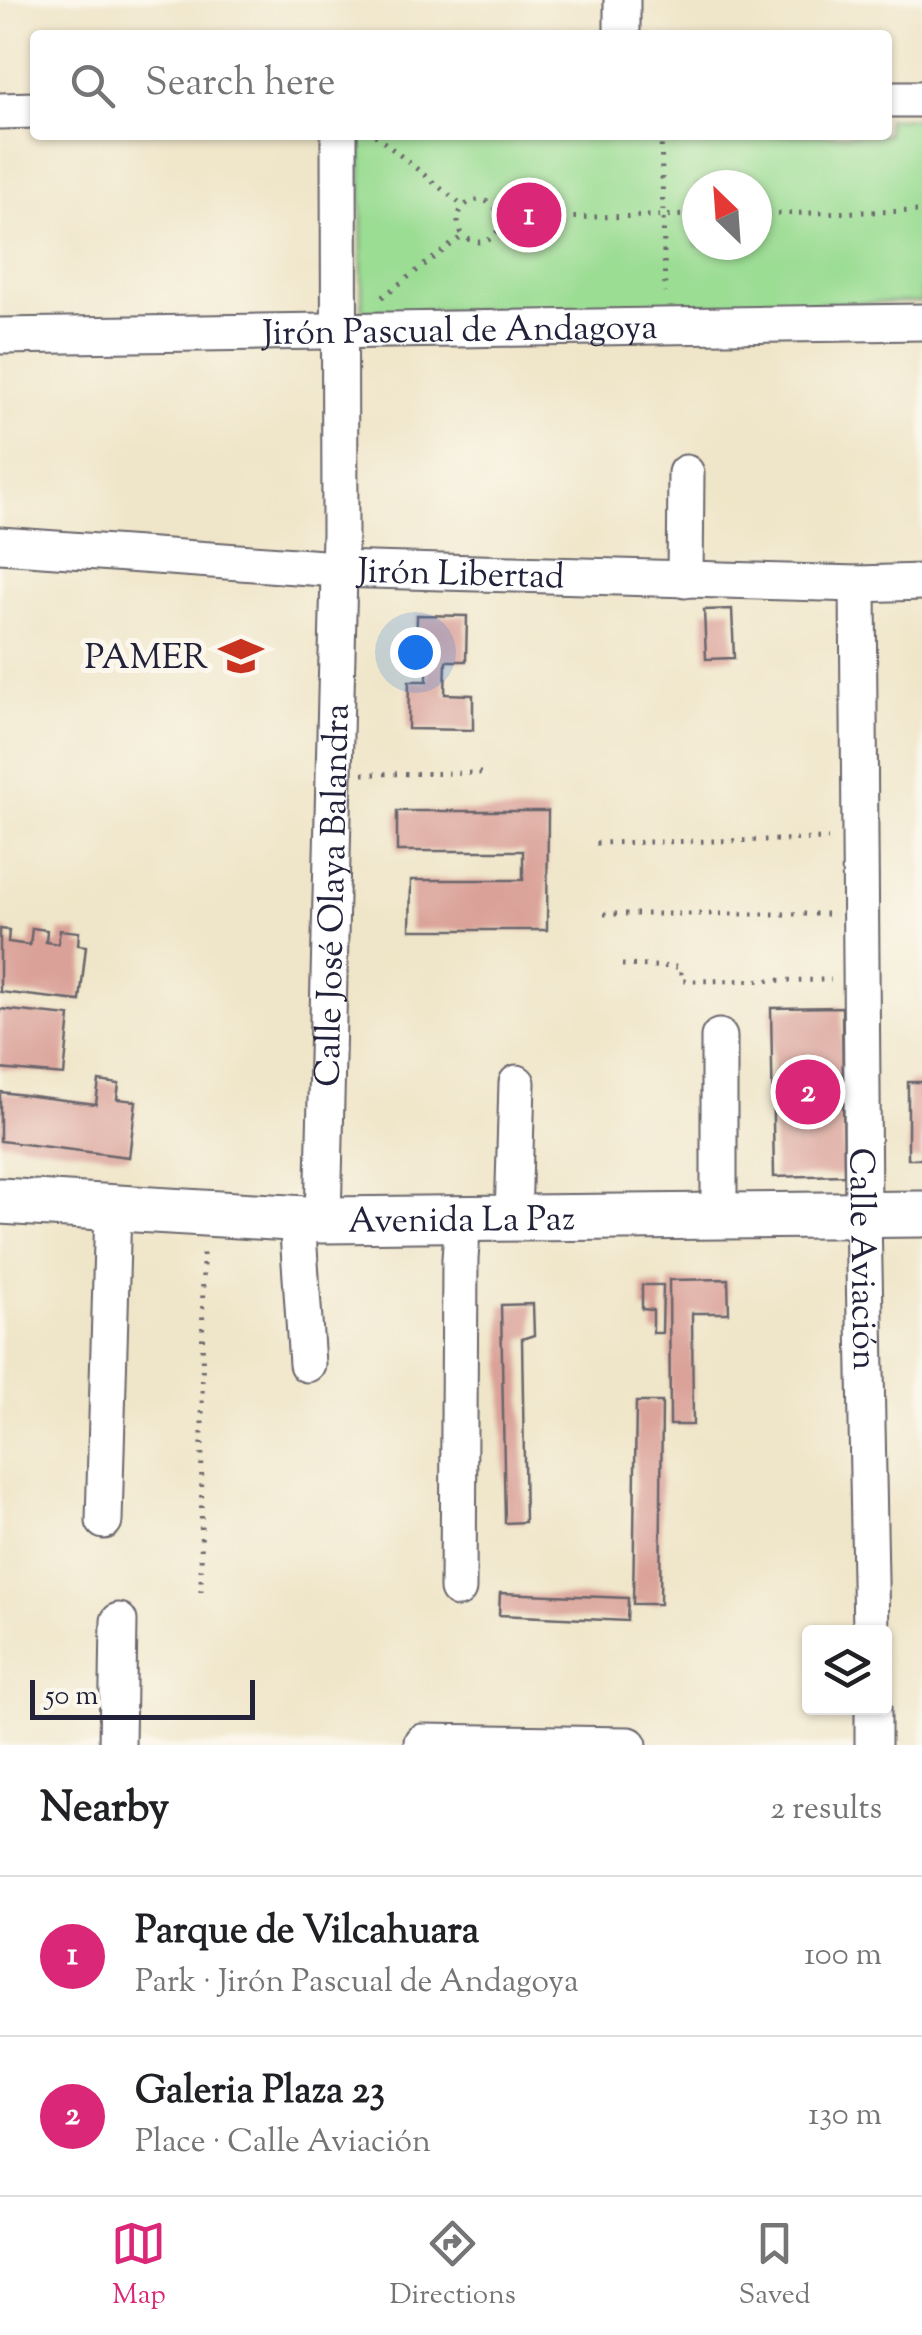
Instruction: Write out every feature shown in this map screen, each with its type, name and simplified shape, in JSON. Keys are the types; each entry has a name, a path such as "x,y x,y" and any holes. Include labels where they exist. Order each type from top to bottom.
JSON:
{"main road":[{"name":"Avenida La Paz","path":"0,1201 310,1220 922,1214"}],"street":[{"path":"622,0 622,30"},
{"path":"892,99 922,98"},
{"path":"0,111 30,110"},
{"name":"Calle José Olaya Balandra","path":"307,1364 340,533 343,330 339,140"},
{"name":"Jirón Pascual de Andagoya","path":"0,336 922,322"},
{"path":"684,580 686,474"},
{"name":"Jirón Libertad","path":"0,546 336,568 684,580 922,582"},
{"name":"Calle Aviación","path":"858,584 871,1625"},
{"path":"718,1037 719,1215"},
{"path":"514,1218 517,1083"},
{"path":"104,1521 114,1208"},
{"path":"458,1589 463,1218"},
{"path":"116,1745 118,1621"},
{"path":"873,1715 874,1745"},
{"path":"422,1742 629,1745"}],"path":[{"path":"380,140 464,207"},
{"path":"661,140 666,326"},
{"path":"475,200 488,201 497,209 500,219 498,232 488,240 475,242 464,235 458,224 464,207 475,200"},
{"path":"772,214 922,211"},
{"path":"500,219 682,215"},
{"path":"343,330 464,235"},
{"path":"332,775 485,773"},
{"path":"596,843 860,838"},
{"path":"604,914 860,914"},
{"path":"622,965 680,967 682,981 861,980"},
{"path":"200,1592 203,1259"}],"green space":[{"path":"922,118 922,302 362,312 361,140 892,140 892,119"}],"building":[{"path":"732,609 734,658 706,659 704,610"},
{"path":"417,615 467,616 466,661 446,661 445,694 473,695 473,730 408,729 409,681 427,681 427,663 416,662"},
{"path":"397,811 548,811 547,930 410,930 411,880 523,880 523,851 397,851"},
{"path":"32,928 47,930 46,942 58,944 60,930 79,932 78,945 86,946 80,1001 0,992 0,929 9,930 8,942 30,945"},
{"path":"842,1007 844,1175 774,1177 771,1008"},
{"path":"0,1009 70,1016 64,1075 0,1069"},
{"path":"99,1081 119,1084 117,1099 136,1101 129,1157 0,1141 0,1092 96,1104"},
{"path":"908,1082 922,1082 922,1159 908,1159"},
{"path":"728,1279 729,1313 692,1313 693,1425 670,1425 669,1280"},
{"path":"642,1285 663,1285 662,1333 653,1333 653,1310 642,1309"},
{"path":"533,1304 534,1335 522,1339 525,1522 505,1523 501,1305"},
{"path":"636,1402 662,1402 660,1604 633,1604"},
{"path":"500,1593 628,1598 627,1621 499,1615"}],"place":[{"name":"Parque de Vilcahuara","path":"529,215"},
{"name":"PAMER","path":"241,656"},
{"name":"Galeria Plaza 23","path":"808,1092"}]}
